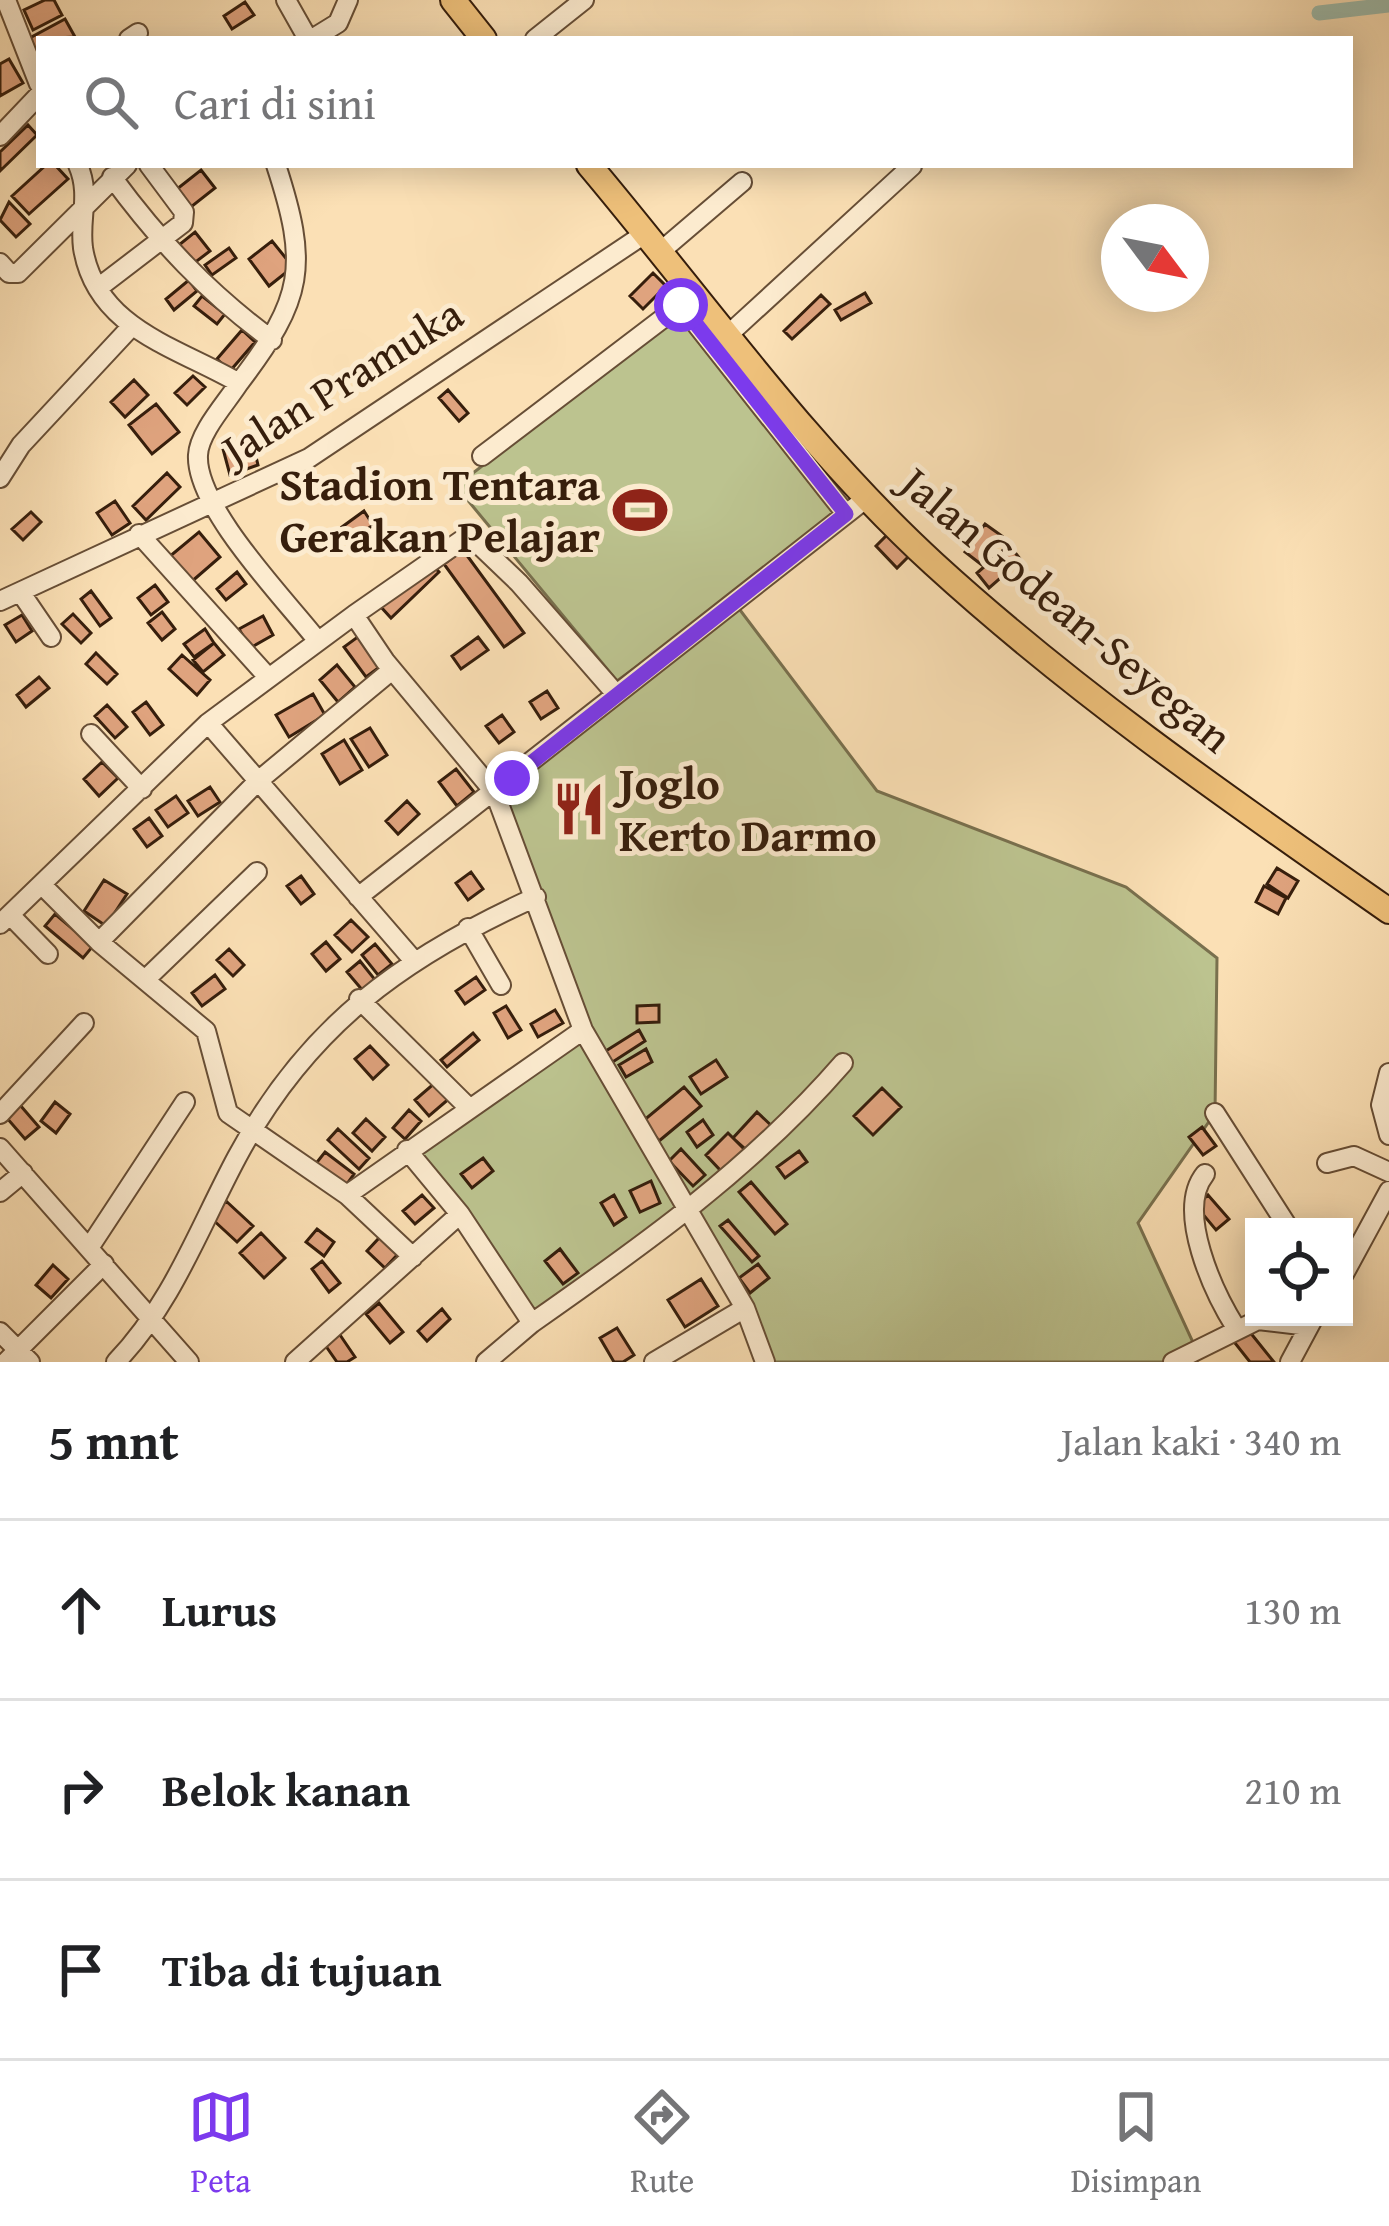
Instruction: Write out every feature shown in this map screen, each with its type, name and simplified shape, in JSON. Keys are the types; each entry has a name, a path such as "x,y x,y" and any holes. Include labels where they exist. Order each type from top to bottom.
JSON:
{"main road":[{"path":"453,0 482,36"},
{"name":"Jalan Godean-Seyegan","path":"592,168 654,242 688,299 729,334 868,497 932,563 1182,766 1389,911"}],"street":[{"path":"7,0 36,76"},
{"path":"286,0 308,36"},
{"path":"315,36 338,23 348,0"},
{"path":"539,36 584,0"},
{"path":"0,136 36,98"},
{"path":"79,168 88,203 82,236 98,288 130,328 239,383"},
{"path":"98,288 182,223 184,212 151,168"},
{"path":"277,168 289,203 298,276 272,340 239,383 198,452 212,504 317,640"},
{"path":"729,334 910,168"},
{"path":"0,263 10,273 18,273 120,171 161,243 219,301 272,340"},
{"name":"Jalan Pramuka","path":"0,601 309,458 742,182"},
{"path":"482,456 688,299 846,514"},
{"path":"0,478 21,445 130,328"},
{"path":"358,897 868,497"},
{"path":"139,534 267,676"},
{"path":"48,954 6,921 208,723 267,676 469,535 616,694"},
{"path":"20,593 51,637"},
{"path":"354,615 392,670 495,793 583,1030 745,1308 765,1362"},
{"path":"99,942 258,781 392,670"},
{"path":"208,723 415,962"},
{"path":"91,734 142,789"},
{"path":"146,979 257,872"},
{"path":"43,886 99,942 206,1031 228,1113 347,1195 413,1257"},
{"path":"116,1362 152,1325 251,1132 302,1054 359,999 468,928 536,897"},
{"path":"468,928 501,985"},
{"path":"359,999 469,1108"},
{"path":"0,1114 84,1023"},
{"path":"347,1195 583,1030"},
{"path":"486,1362 532,1323 689,1214 791,1123 843,1063"},
{"path":"1389,1073 1381,1106 1389,1135"},
{"path":"89,1248 185,1102"},
{"path":"1215,1113 1282,1218"},
{"path":"0,1148 189,1362"},
{"path":"407,1150 460,1214 532,1323"},
{"path":"1327,1162 1354,1156 1389,1172"},
{"path":"0,1192 22,1174"},
{"path":"1205,1174 1192,1206 1214,1291 1236,1328"},
{"path":"1353,1259 1388,1199"},
{"path":"295,1362 460,1214"},
{"path":"0,1332 18,1358 104,1264"},
{"path":"654,1362 745,1308"},
{"path":"1173,1362 1245,1325"},
{"path":"1290,1362 1308,1326"}],"green space":[{"name":"Stadion Tentara Gerakan Pelajar","path":"685,311 846,514 617,681 456,486"},
{"path":"734,602 877,791 1126,887 1217,958 1215,1113 1138,1223 1197,1351 1197,1362 765,1362 690,1214 529,1327 407,1150 583,1029 495,793"}],"building":[{"path":"54,0 62,15 33,30 24,10"},
{"path":"245,2 254,15 232,29 224,16"},
{"path":"65,19 74,36 36,36 36,55 28,39"},
{"path":"9,59 23,83 0,96 0,64"},
{"path":"28,125 36,134 0,171 0,152"},
{"path":"43,168 58,168 68,179 29,214 12,196"},
{"path":"201,170 215,188 191,207 177,189"},
{"path":"9,202 30,224 16,237 0,220"},
{"path":"195,232 210,251 189,267 174,249"},
{"path":"272,241 293,267 269,286 249,259"},
{"path":"229,248 236,258 212,275 205,265"},
{"path":"653,273 666,286 643,309 630,296"},
{"path":"189,280 197,291 174,310 166,299"},
{"path":"865,293 871,303 841,320 835,310"},
{"path":"821,295 830,304 792,339 784,331"},
{"path":"202,296 225,314 217,324 194,306"},
{"path":"242,330 255,342 230,371 217,359"},
{"path":"193,376 205,387 187,405 175,393"},
{"path":"134,380 148,395 125,417 111,402"},
{"path":"448,390 468,413 459,421 439,398"},
{"path":"156,404 179,432 152,454 129,425"},
{"path":"252,440 258,465 230,475 223,449"},
{"path":"167,473 180,487 146,520 133,506"},
{"path":"115,501 130,523 112,535 97,513"},
{"path":"364,511 373,525 351,541 342,527"},
{"path":"31,512 41,522 23,540 12,529"},
{"path":"985,524 1002,536 982,565 965,552"},
{"path":"199,532 220,557 190,583 169,557"},
{"path":"888,534 909,556 897,568 876,546"},
{"path":"1009,545 1021,560 989,588 977,573"},
{"path":"463,550 524,633 504,647 444,564"},
{"path":"429,561 439,572 391,618 381,607"},
{"path":"237,572 246,584 226,600 217,589"},
{"path":"155,585 168,602 151,615 138,598"},
{"path":"91,591 111,618 100,626 81,599"},
{"path":"162,612 175,629 162,640 148,623"},
{"path":"73,614 91,633 81,643 62,624"},
{"path":"22,615 32,631 16,642 5,625"},
{"path":"263,616 273,635 250,648 239,629"},
{"path":"205,629 214,643 194,657 184,644"},
{"path":"359,636 381,666 366,677 344,647"},
{"path":"478,637 488,650 461,669 452,656"},
{"path":"214,643 224,655 203,672 193,660"},
{"path":"96,653 117,674 107,684 86,664"},
{"path":"182,655 210,680 197,695 169,669"},
{"path":"337,665 355,687 338,702 320,680"},
{"path":"39,677 49,688 26,707 17,695"},
{"path":"547,691 558,708 541,719 530,702"},
{"path":"313,694 325,715 289,737 276,715"},
{"path":"146,702 163,725 150,735 133,712"},
{"path":"107,705 127,727 115,738 95,716"},
{"path":"502,715 514,732 499,743 486,726"},
{"path":"370,728 387,755 369,767 351,739"},
{"path":"344,740 362,770 340,784 322,754"},
{"path":"102,762 118,778 99,796 84,779"},
{"path":"456,769 474,792 457,806 439,782"},
{"path":"210,787 220,802 198,816 188,801"},
{"path":"176,796 188,813 168,827 156,810"},
{"path":"407,801 419,814 398,834 386,821"},
{"path":"149,818 162,836 147,847 134,829"},
{"path":"1277,868 1298,881 1288,898 1267,884"},
{"path":"471,872 483,889 468,900 456,883"},
{"path":"301,876 314,894 301,904 287,886"},
{"path":"104,880 127,894 106,926 84,911"},
{"path":"1264,886 1286,898 1278,914 1256,902"},
{"path":"55,914 93,946 83,958 45,926"},
{"path":"351,920 368,937 352,952 335,935"},
{"path":"326,942 340,959 326,971 312,954"},
{"path":"375,944 392,964 378,975 362,955"},
{"path":"229,949 244,965 233,976 217,960"},
{"path":"360,961 376,981 364,992 347,972"},
{"path":"215,975 225,989 202,1006 192,993"},
{"path":"476,977 485,990 465,1004 456,991"},
{"path":"659,1005 659,1022 637,1023 637,1006"},
{"path":"506,1006 521,1030 508,1038 494,1013"},
{"path":"555,1010 563,1023 538,1037 531,1024"},
{"path":"639,1030 645,1041 608,1065 601,1054"},
{"path":"473,1033 479,1040 447,1067 441,1060"},
{"path":"370,1046 388,1065 373,1079 355,1059"},
{"path":"646,1049 652,1062 626,1077 619,1065"},
{"path":"716,1060 727,1077 701,1094 690,1077"},
{"path":"437,1081 451,1097 429,1116 415,1100"},
{"path":"684,1087 701,1106 659,1141 643,1121"},
{"path":"882,1088 901,1107 873,1135 854,1116"},
{"path":"55,1102 70,1114 56,1133 41,1121"},
{"path":"20,1105 39,1127 25,1139 6,1117"},
{"path":"409,1110 421,1121 405,1139 393,1128"},
{"path":"757,1112 775,1129 752,1155 733,1138"},
{"path":"366,1119 385,1137 372,1151 353,1133"},
{"path":"703,1120 713,1135 697,1147 687,1132"},
{"path":"1202,1127 1216,1146 1203,1155 1189,1137"},
{"path":"338,1129 369,1158 359,1169 328,1140"},
{"path":"728,1133 745,1150 722,1172 706,1155"},
{"path":"681,1149 705,1175 693,1186 669,1161"},
{"path":"799,1151 807,1162 785,1178 777,1167"},
{"path":"325,1152 354,1174 344,1188 314,1166"},
{"path":"483,1158 493,1171 472,1188 461,1174"},
{"path":"651,1181 660,1203 640,1212 630,1191"},
{"path":"751,1182 787,1224 775,1234 739,1192"},
{"path":"422,1195 434,1208 415,1224 403,1211"},
{"path":"614,1195 626,1217 614,1225 601,1203"},
{"path":"1208,1195 1229,1219 1216,1230 1196,1206"},
{"path":"226,1201 253,1226 237,1242 211,1218"},
{"path":"728,1220 759,1256 752,1262 720,1226"},
{"path":"317,1229 334,1242 324,1256 306,1242"},
{"path":"261,1233 285,1258 264,1278 240,1253"},
{"path":"380,1237 398,1254 385,1268 367,1251"},
{"path":"560,1249 578,1273 563,1284 545,1261"},
{"path":"322,1261 340,1283 329,1292 312,1269"},
{"path":"758,1264 769,1278 750,1293 739,1278"},
{"path":"53,1265 68,1279 51,1298 36,1285"},
{"path":"701,1279 718,1306 685,1327 668,1300"},
{"path":"379,1303 403,1332 390,1343 366,1314"},
{"path":"442,1309 450,1319 427,1341 418,1331"},
{"path":"1245,1326 1274,1362 1250,1362 1231,1338"},
{"path":"617,1328 634,1355 623,1362 614,1362 600,1338"},
{"path":"338,1332 355,1357 347,1362 337,1362 323,1342"}],"waterway":[{"path":"1319,13 1389,5"}],"place":[{"name":"Stadion Tentara Gerakan Pelajar","path":"640,510"},
{"name":"Joglo Kerto Darmo","path":"579,809"}],"route":[{"path":"512,778 846,514 681,305"}]}
